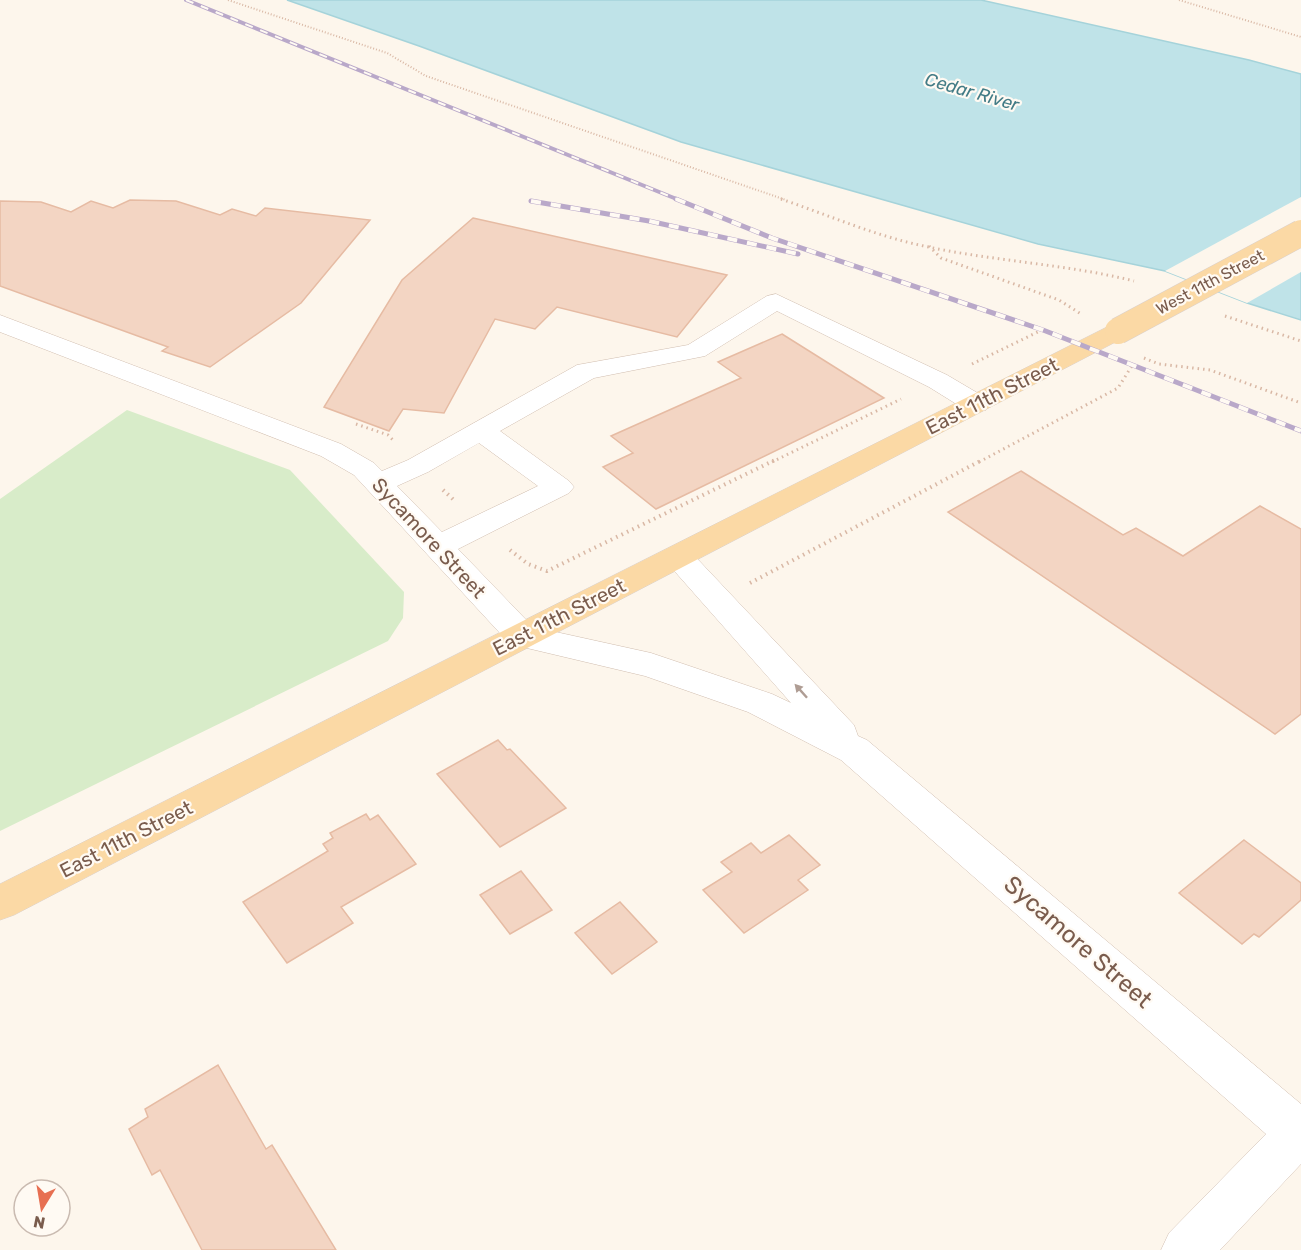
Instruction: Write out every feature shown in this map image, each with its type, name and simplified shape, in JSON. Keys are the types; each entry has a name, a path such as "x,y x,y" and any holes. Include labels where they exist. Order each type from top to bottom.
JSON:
{"main road":[{"name":"West 11th Street","path":"1118,331 1301,233"},
{"name":"East 11th Street","path":"0,903 1118,331"}],"street":[{"path":"378,484 418,466 586,371 696,351 776,301 938,381 976,404"},
{"name":"Sycamore Street","path":"0,323 331,450 364,469 522,636 651,665 760,703 854,750"},
{"path":"437,547 559,487 480,431"},
{"name":"Sycamore Street","path":"678,557 854,750 1300,1132"},
{"path":"1186,1250 1300,1132"}],"path":[{"path":"228,0 387,53 426,76 903,241 1099,272 1143,285"},
{"path":"1179,0 1301,38"},
{"path":"930,246 941,258 1059,300 1081,314 1072,318"},
{"path":"1217,313 1301,341"},
{"path":"355,423 388,435 481,526 528,564 547,571 1053,326"},
{"path":"718,600 1118,388 1132,364 1142,357 1159,364 1210,370 1301,402"}],"green space":[{"path":"127,410 290,470 404,592 403,618 388,641 0,831 0,499"}],"water":[{"name":"Cedar River","path":"287,0 981,0 1249,60 1301,74 1301,320 1247,303 1165,271 1038,244 681,142"}],"pier":[{"path":"1301,197 1301,272 1247,303 1165,271"}],"building":[{"path":"130,200 176,201 220,215 232,209 256,216 265,208 370,220 301,303 210,367 162,351 168,347 0,286 0,201 41,202 71,212 91,201 113,208"},
{"path":"473,218 727,275 677,337 557,307 535,329 495,319 444,413 403,409 389,431 324,407 402,280"},
{"path":"782,334 884,398 656,509 603,467 633,453 611,436 741,378 718,362"},
{"path":"1021,471 1123,535 1136,528 1183,556 1260,506 1301,529 1301,714 1275,734 948,512"},
{"path":"498,740 507,750 510,749 566,808 500,847 437,774"},
{"path":"366,814 370,820 378,815 416,864 341,907 353,923 287,963 243,902 328,851 323,844 333,838 330,833"},
{"path":"789,835 820,865 798,880 808,890 744,933 703,890 732,872 721,862 751,843 761,853"},
{"path":"1244,840 1301,883 1301,900 1259,937 1254,934 1242,944 1179,893"},
{"path":"521,871 552,910 510,934 480,895"},
{"path":"620,902 657,942 612,974 575,933"},
{"path":"218,1065 266,1149 272,1145 336,1250 202,1250 160,1170 152,1175 129,1129 148,1117 145,1109"}],"railway":[{"path":"186,0 679,200"},
{"path":"676,199 772,238 1043,330 1301,431"},
{"path":"531,201 649,221 798,254"}]}
